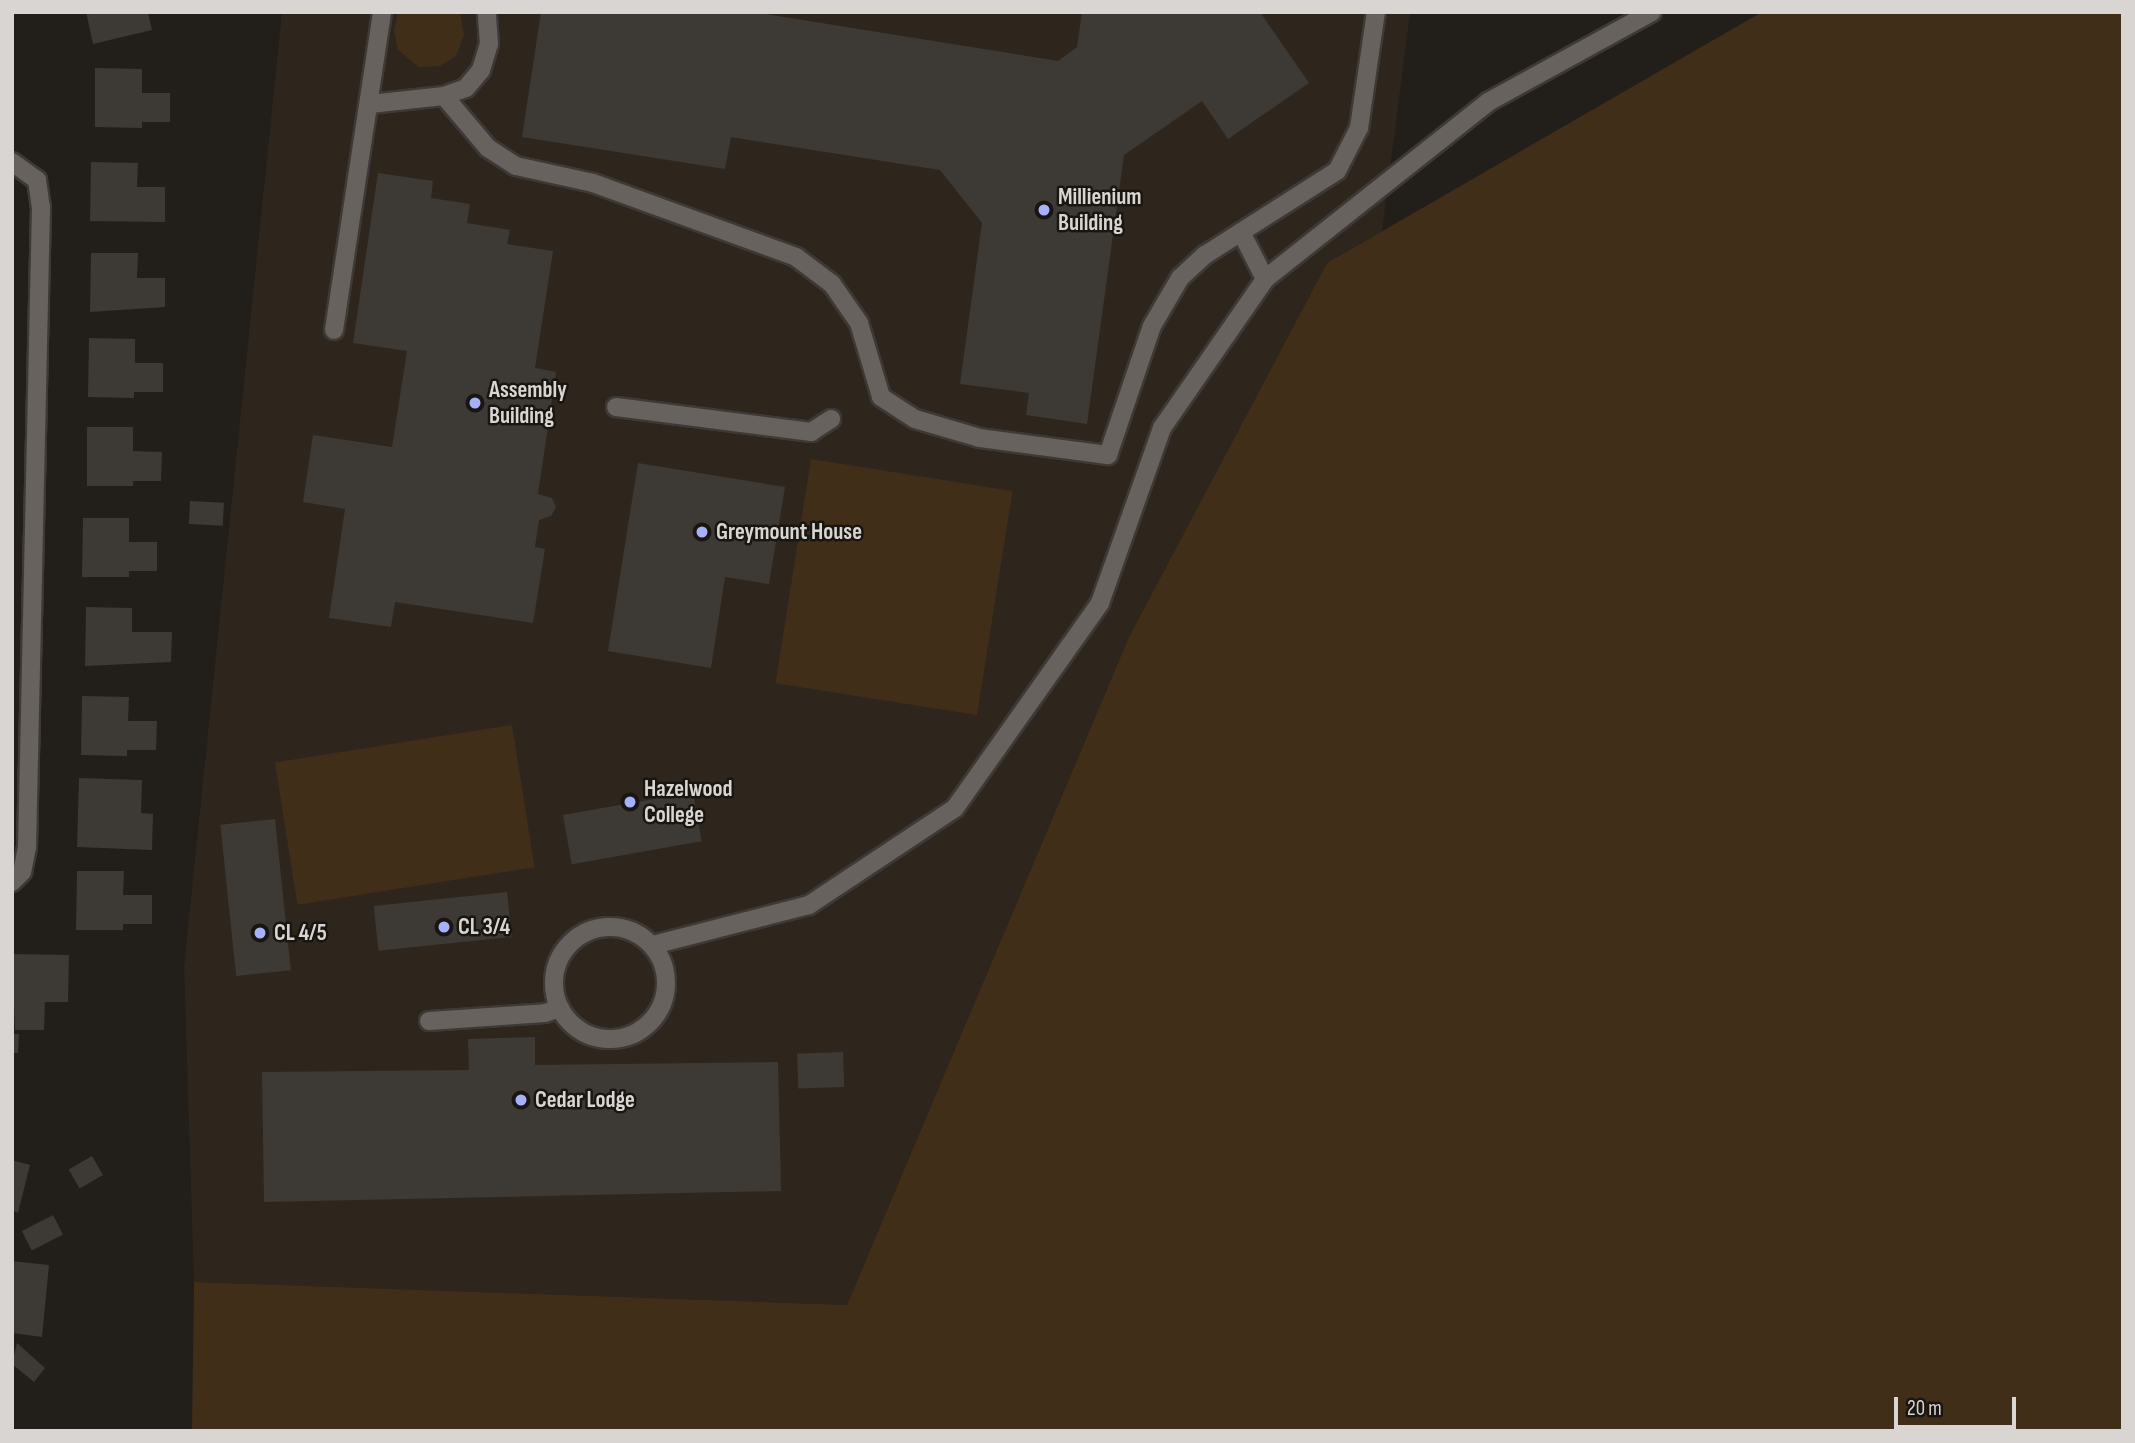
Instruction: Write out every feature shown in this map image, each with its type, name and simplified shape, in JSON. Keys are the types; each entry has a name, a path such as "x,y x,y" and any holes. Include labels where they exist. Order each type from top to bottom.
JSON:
{"street":[{"path":"334,330 382,12"},
{"path":"370,104 444,96 466,88 481,70 489,44 487,12"},
{"path":"444,96 488,148 516,166 593,183 796,257 832,284 859,323 881,397 915,419 980,438 1108,455 1152,326 1180,278 1241,232 1337,171 1359,128 1376,12"},
{"path":"653,945 809,905 955,808 1100,603 1161,428 1265,279 1488,102 1652,12"},
{"path":"12,162 37,180 41,207 27,847 22,872 12,882"},
{"path":"1241,232 1265,279"},
{"path":"616,407 811,432 831,419"},
{"path":"604,926 622,927 653,945 667,976 666,994 660,1011 634,1035 600,1039 581,1032 560,1008 556,967 573,940 604,926"},
{"path":"429,1021 545,1013 560,1008"}],"shaded area":[{"name":"Hazelwood College","path":"282,12 1410,12 1382,231 1327,263 1129,637 847,1305 194,1282 184,967"},
{"path":"398,12 460,12 464,35 456,56 440,66 419,67 398,50 394,31"},
{"path":"1762,12 2123,12 2123,1431 192,1431 194,1282 847,1305 1129,637 1327,263"},
{"path":"811,459 1012,491 977,715 775,683"},
{"path":"512,725 535,867 297,905 275,763"}],"building":[{"path":"86,12 148,12 152,30 93,44"},
{"name":"Millienium Building","path":"541,12 752,12 1058,61 1077,47 1082,12 1260,12 1309,83 1228,139 1202,101 1124,155 1087,424 1026,415 1029,393 960,384 982,223 940,170 731,137 725,169 522,137"},
{"path":"95,68 142,69 142,93 170,93 170,122 142,122 142,128 95,127"},
{"path":"91,162 138,163 137,187 165,187 165,222 90,221"},
{"name":"Assembly Building","path":"378,173 433,181 431,198 470,204 467,223 510,230 507,244 553,251 535,368 556,372 538,494 552,498 556,507 551,516 539,520 535,547 545,549 533,623 395,602 391,627 329,618 345,509 303,502 313,435 392,447 407,351 353,343"},
{"path":"91,253 138,253 137,278 165,278 165,307 90,312"},
{"path":"89,338 135,339 135,363 163,363 163,392 134,392 134,398 88,397"},
{"path":"87,427 133,427 133,451 162,452 161,481 133,481 133,486 87,486"},
{"name":"Greymount House","path":"638,463 785,487 769,584 725,577 711,668 608,651"},
{"path":"190,501 224,503 223,526 189,524"},
{"path":"83,518 129,518 129,542 157,542 157,571 129,571 129,577 82,577"},
{"path":"86,607 132,608 132,632 172,632 171,662 85,666"},
{"path":"82,696 129,697 128,721 157,721 156,750 127,750 127,756 81,755"},
{"path":"79,778 142,780 141,813 153,814 152,850 77,847"},
{"path":"693,792 702,841 572,864 563,815"},
{"name":"CL 4/5","path":"275,819 291,970 236,976 220,825"},
{"path":"77,871 124,871 123,895 152,895 152,924 123,924 123,930 76,930"},
{"name":"CL 3/4","path":"507,892 512,937 378,951 374,906"},
{"path":"12,954 69,955 68,1002 45,1002 44,1030 15,1030"},
{"path":"12,1034 19,1034 18,1053 12,1053"},
{"name":"Cedar Lodge","path":"535,1037 535,1065 778,1062 781,1191 264,1202 262,1072 469,1070 468,1039"},
{"path":"843,1052 844,1087 798,1089 797,1054"},
{"path":"92,1156 103,1175 80,1189 69,1170"},
{"path":"12,1160 30,1165 18,1213 12,1210"},
{"path":"53,1215 63,1235 32,1250 22,1231"},
{"path":"12,1261 49,1265 42,1337 12,1333"},
{"path":"17,1343 45,1368 34,1382 12,1364"}],"place":[{"name":"Millienium Building","path":"1044,210"},
{"name":"Assembly Building","path":"475,403"},
{"name":"Greymount House","path":"702,532"},
{"name":"Hazelwood College","path":"630,802"},
{"name":"CL 3/4","path":"444,927"},
{"name":"CL 4/5","path":"260,933"},
{"name":"Cedar Lodge","path":"521,1100"}]}
